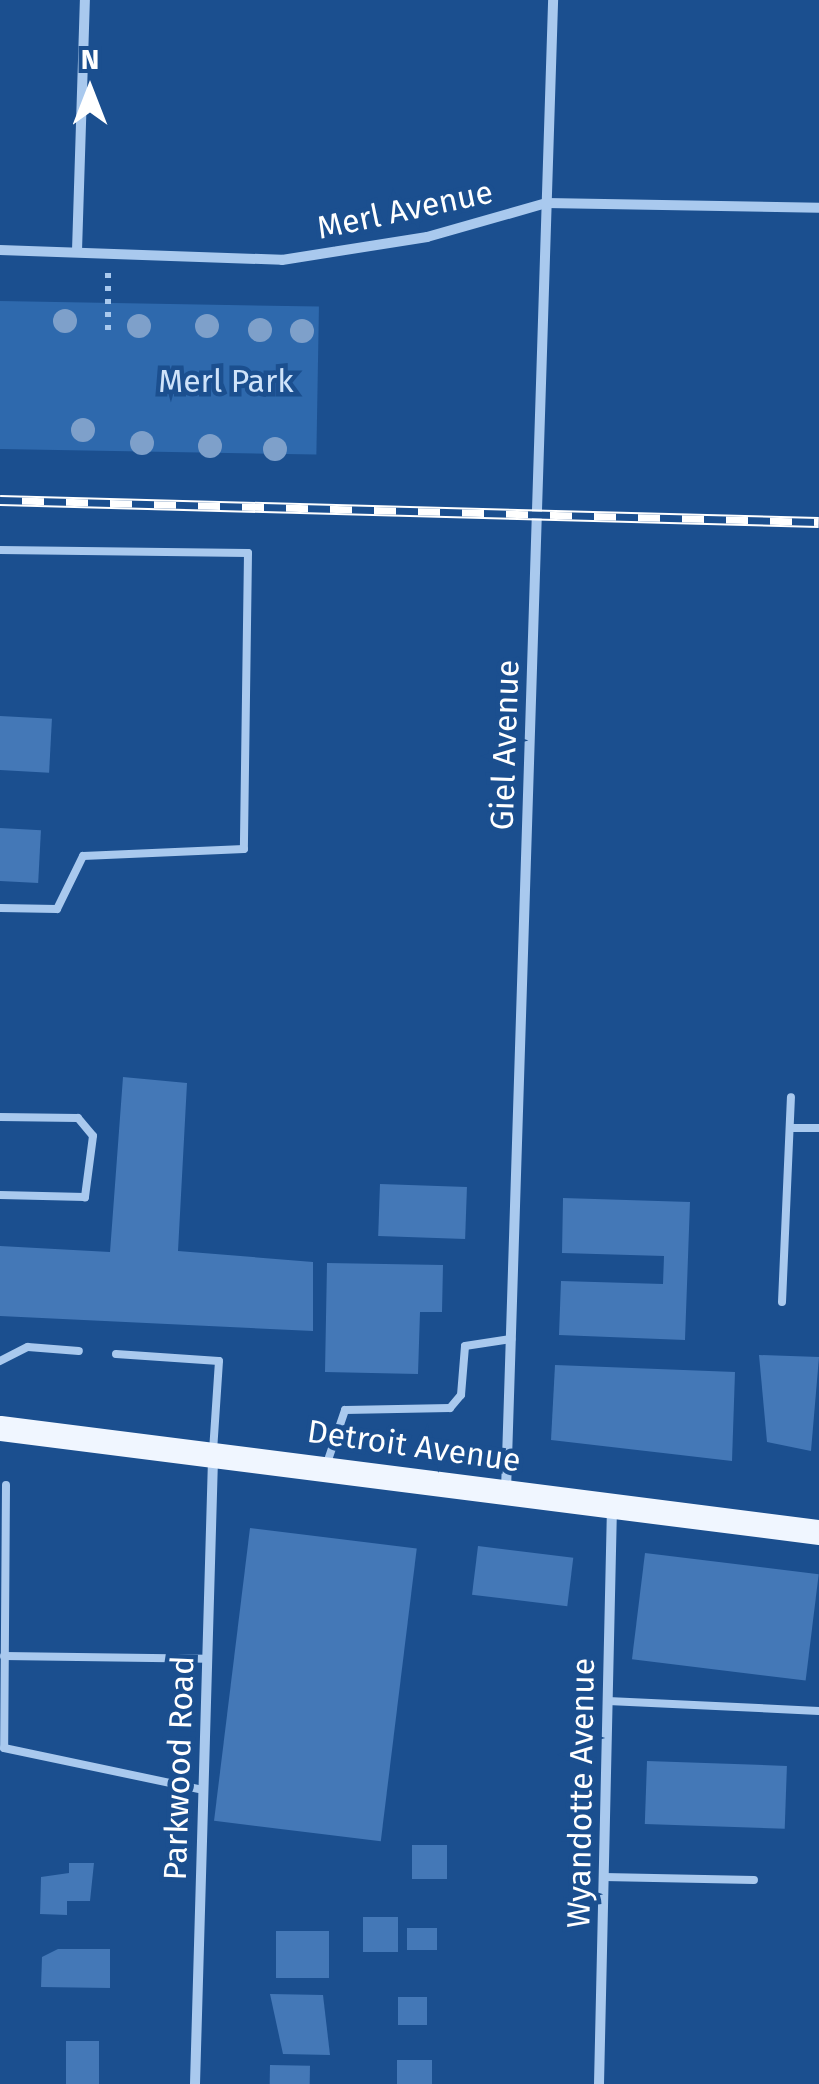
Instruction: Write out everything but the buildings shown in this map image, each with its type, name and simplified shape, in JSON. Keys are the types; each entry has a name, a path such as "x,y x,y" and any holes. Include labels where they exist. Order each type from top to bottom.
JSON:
{"main road":[{"name":"Detroit Avenue","path":"0,1428 213,1452 819,1532"}],"street":[{"path":"77,251 84,0"},
{"name":"Giel Avenue","path":"506,1491 553,0"},
{"name":"Merl Avenue","path":"0,250 282,260 427,237 546,203 819,208"},
{"name":"Parkwood Road","path":"195,2084 213,1452"},
{"name":"Wyandotte Avenue","path":"599,2084 612,1504"}],"lane":[{"path":"0,550 248,553 248,573 244,849 84,856 57,909 0,908"},
{"path":"782,1302 791,1096"},
{"path":"0,1117 78,1118 94,1136 85,1196 0,1195"},
{"path":"790,1128 819,1128"},
{"path":"325,1467 345,1410 450,1408 461,1395 465,1346 511,1339"},
{"path":"0,1361 28,1347 79,1351"},
{"path":"116,1354 219,1361 213,1452"},
{"path":"6,1485 4,1748 203,1790"},
{"path":"4,1656 207,1659"},
{"path":"608,1701 819,1710"},
{"path":"604,1878 754,1880"}],"path":[{"path":"108,252 108,338"}],"green space":[{"name":"Merl Park","path":"0,301 319,307 316,455 0,449"}],"railway":[{"path":"0,500 819,522"}]}
